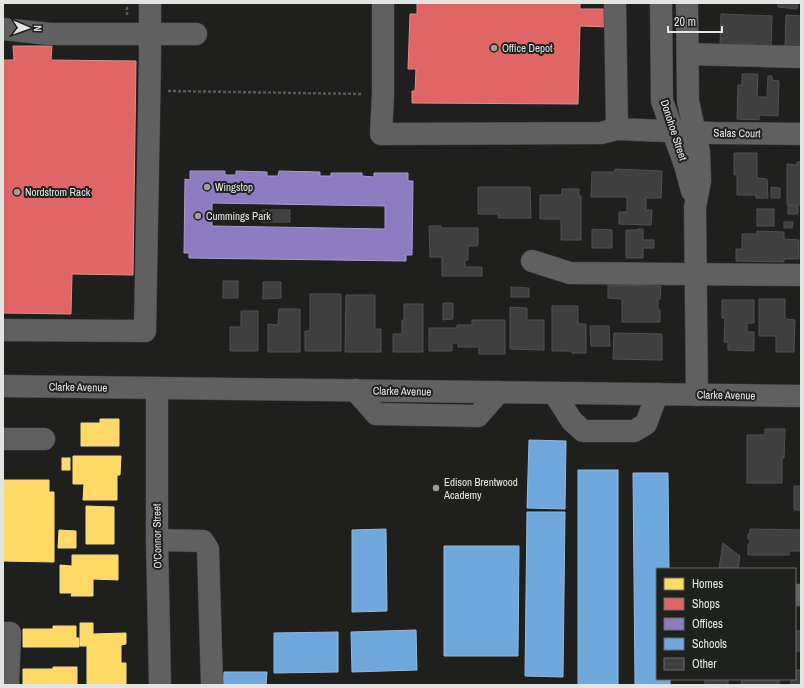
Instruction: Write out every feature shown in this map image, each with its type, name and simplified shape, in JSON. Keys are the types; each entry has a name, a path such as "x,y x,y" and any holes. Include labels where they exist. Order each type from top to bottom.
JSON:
{"street":[{"path":"3,330 145,331 150,3"},
{"path":"382,3 383,94"},
{"path":"616,3 617,129"},
{"name":"Donohoe Street","path":"661,3 662,101 684,131"},
{"name":"Donohoe Street","path":"687,3 688,101 684,131 685,165 695,207 696,395"},
{"path":"3,29 50,34 196,34"},
{"path":"688,54 801,57"},
{"name":"Salas Court","path":"383,94 381,134 601,133 617,129 801,134"},
{"path":"532,261 570,273 801,275"},
{"name":"Clarke Avenue","path":"3,386 801,396"},
{"name":"O'Connor Street","path":"157,388 157,540 160,685"},
{"path":"554,393 572,421 583,431 634,431 646,424 657,394"},
{"path":"3,439 44,439"},
{"path":"157,540 203,541 208,549 212,685"},
{"path":"3,633 10,633 8,685"}],"path":[{"path":"165,91 383,94"}],"building: Homes":[{"path":"100,419 119,419 119,446 81,446 81,423 100,423"},
{"path":"73,456 121,456 120,475 117,475 117,500 83,500 84,484 73,484"},
{"path":"62,458 70,458 70,470 62,470"},
{"path":"3,480 49,480 49,492 54,492 54,562 3,561"},
{"path":"86,506 114,507 114,544 86,544"},
{"path":"59,530 76,531 76,548 58,548"},
{"path":"72,555 118,555 118,580 93,579 93,596 71,596 72,593 60,593 60,565 72,566"},
{"path":"80,623 93,623 93,634 126,633 126,644 121,645 121,663 126,663 126,685 87,685 87,646 80,646"},
{"path":"53,626 76,626 76,638 79,638 79,647 23,647 23,629 53,629"},
{"path":"53,667 77,667 77,685 23,685 23,669 53,669"}],"building: Shops":[{"name":"Office Depot","path":"417,3 580,3 580,9 610,9 610,27 580,26 578,104 412,103 412,91 415,91 416,69 408,69 410,14 417,14"},
{"path":"13,46 52,46 51,60 136,61 133,275 72,274 71,314 3,313 3,60 14,60"}],"building: Offices":[{"name":"Cummings Park","path":"190,171 225,171 225,175 236,175 236,171 267,172 267,176 278,176 279,171 320,172 320,176 331,176 331,173 362,173 362,176 374,177 374,173 408,173 408,181 413,181 412,255 406,255 406,261 189,258 189,253 184,253 185,179 190,180","holes":["212,203 385,206 385,229 212,226"]}],"building: Schools":[{"path":"529,440 566,441 565,509 527,508"},
{"path":"578,470 618,470 618,685 578,685"},
{"path":"633,473 668,473 669,568 656,568 656,680 670,680 670,685 635,685"},
{"path":"527,512 565,512 563,677 525,676"},
{"path":"386,529 387,611 352,612 352,530"},
{"path":"444,546 519,546 518,656 444,656"},
{"path":"416,630 417,670 352,672 351,632"},
{"path":"338,632 338,672 274,673 274,633"},
{"path":"224,672 267,672 266,685 223,685"}],"building: Other":[{"path":"778,3 798,3 797,9 778,7"},
{"path":"721,14 772,16 771,48 755,47 755,44 739,44 739,47 720,46"},
{"path":"786,15 801,16 801,47 785,47"},
{"path":"742,74 758,74 757,97 767,97 768,76 772,76 772,80 779,81 778,116 759,115 759,120 737,119 738,85 742,85"},
{"path":"734,153 757,153 757,178 767,179 768,198 756,198 756,195 737,195 737,175 734,175"},
{"path":"797,162 801,162 801,205 787,205 787,164 797,165"},
{"path":"615,169 662,171 661,198 646,198 646,210 652,210 651,225 619,224 619,212 627,212 627,197 591,197 592,172 614,172"},
{"path":"478,187 530,187 531,218 498,218 498,214 478,214"},
{"path":"771,187 780,188 780,198 771,198"},
{"path":"562,189 579,189 579,196 581,196 581,240 561,240 561,219 540,219 540,195 562,195"},
{"path":"788,206 798,206 798,214 788,214"},
{"path":"757,209 774,209 774,226 757,226"},
{"path":"262,210 290,210 290,222 262,222"},
{"path":"784,222 793,222 792,228 784,228"},
{"path":"429,226 441,226 441,228 478,228 478,246 468,246 468,260 465,260 465,267 482,267 482,276 442,276 442,257 430,257"},
{"path":"592,229 612,230 612,248 592,248"},
{"path":"643,229 643,240 654,240 654,248 643,248 643,258 626,258 626,230"},
{"path":"757,231 784,232 784,239 799,240 799,259 784,259 784,262 736,261 736,249 742,249 742,234 757,234"},
{"path":"223,281 238,281 238,298 223,298"},
{"path":"263,282 281,282 281,298 263,299"},
{"path":"608,285 661,286 660,299 658,299 660,322 622,322 622,299 608,298"},
{"path":"511,287 529,288 529,297 511,297"},
{"path":"310,294 341,294 341,351 305,351 305,331 310,331"},
{"path":"346,295 375,295 375,329 381,329 381,352 345,352"},
{"path":"759,299 785,299 785,319 795,320 794,352 776,352 776,336 759,336"},
{"path":"722,300 754,300 754,323 747,323 747,332 754,332 754,351 728,350 728,342 724,342 725,318 722,318"},
{"path":"443,303 453,303 453,319 443,320"},
{"path":"404,304 423,304 423,352 393,352 393,334 402,334"},
{"path":"552,306 578,306 578,324 586,324 586,353 552,351"},
{"path":"510,307 527,308 527,320 544,320 544,350 510,349"},
{"path":"279,309 300,309 300,352 268,352 268,324 278,325"},
{"path":"241,311 258,311 258,351 230,351 230,327 241,327"},
{"path":"472,320 505,320 505,354 479,354 479,347 458,347 458,343 452,343 452,351 429,351 429,328 457,328 457,325 472,325"},
{"path":"590,326 609,326 610,346 591,346"},
{"path":"614,333 662,334 662,360 613,359"},
{"path":"765,429 785,429 784,458 782,458 782,483 747,483 747,435 765,435"},
{"path":"794,486 801,486 801,510 794,510"},
{"path":"750,529 801,530 801,551 789,551 789,555 748,555 748,544 750,544 750,540 748,539 748,534 750,534"},
{"path":"723,543 740,556 738,568 719,568"},
{"path":"796,631 801,631 801,651 796,651"},
{"path":"796,670 801,670 801,685 791,685 791,680 796,680"},
{"path":"705,680 728,680 728,685 705,685"},
{"path":"742,680 779,680 779,685 741,685"}],"place":[{"name":"Office Depot","path":"494,48"},
{"name":"Wingstop","path":"207,187"},
{"name":"Nordstrom Rack","path":"17,192"},
{"name":"Cummings Park","path":"198,216"},
{"name":"Edison Brentwood Academy","path":"436,488"}]}
